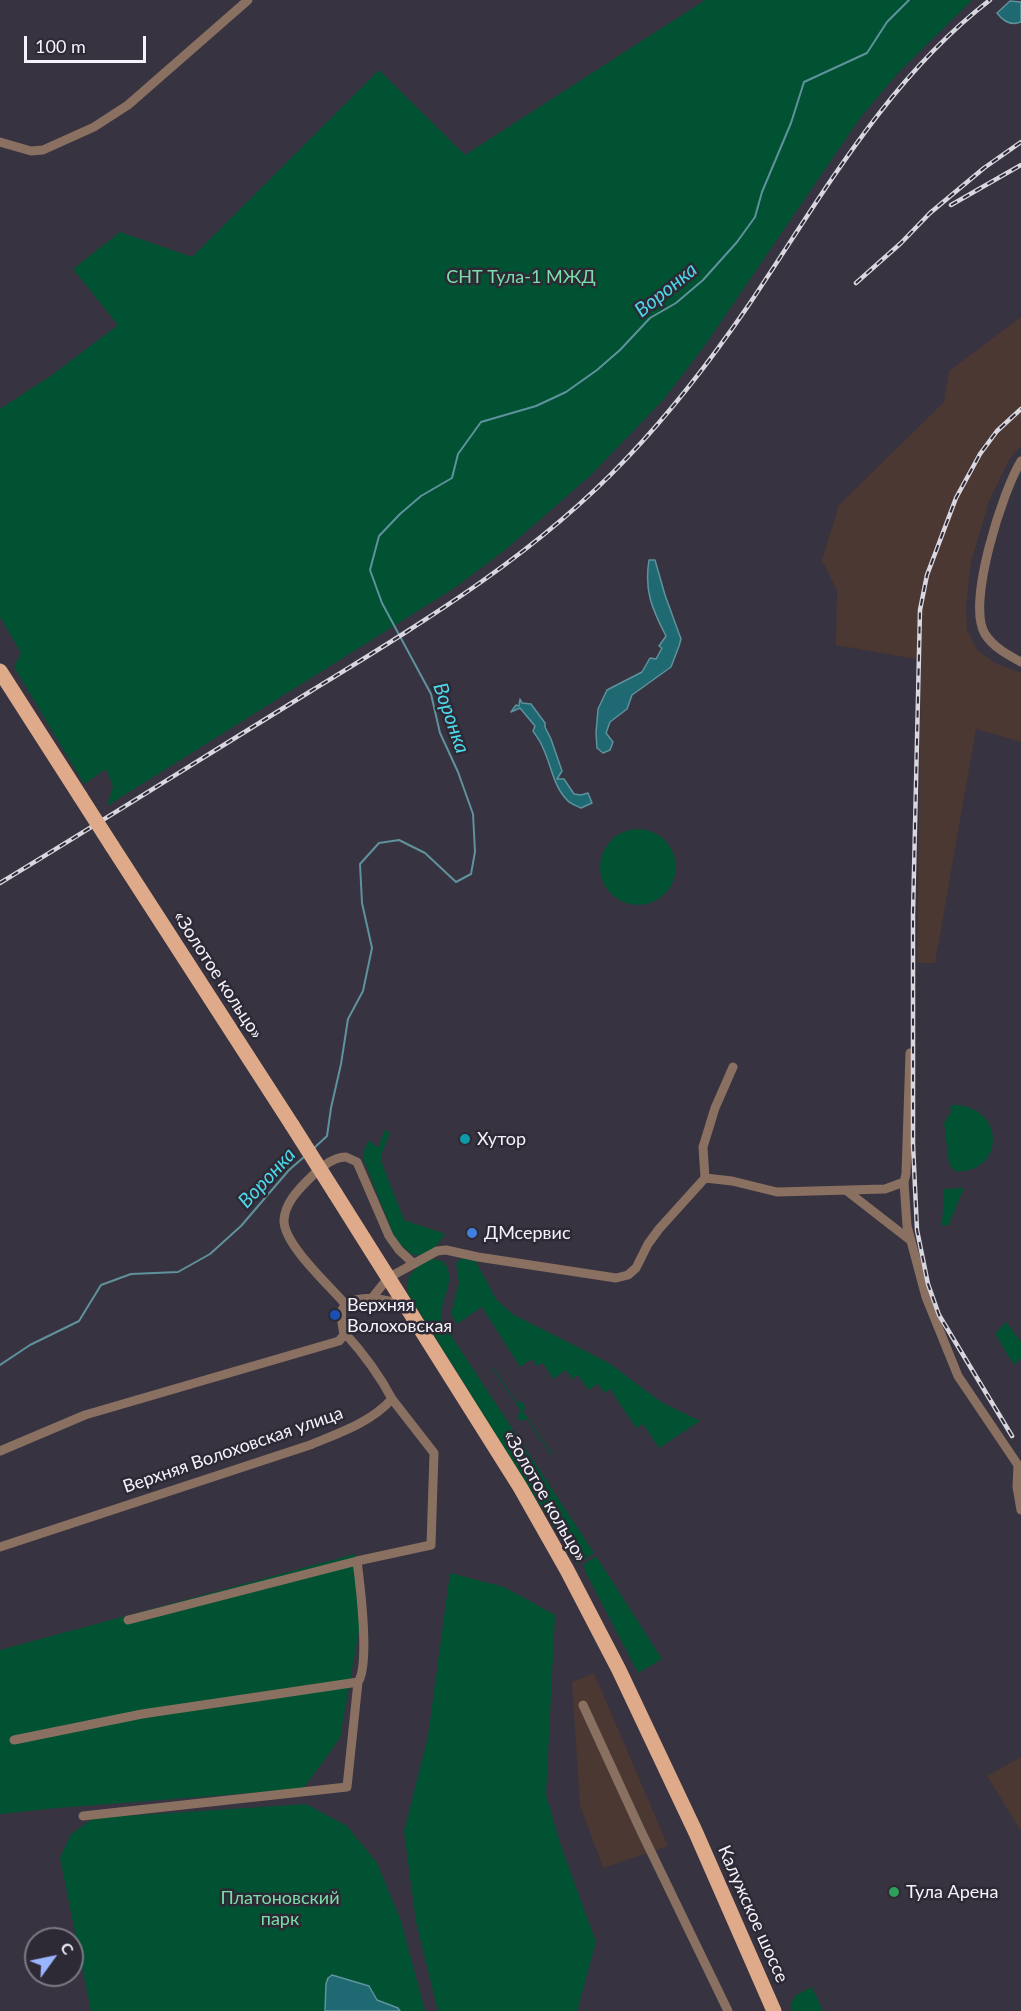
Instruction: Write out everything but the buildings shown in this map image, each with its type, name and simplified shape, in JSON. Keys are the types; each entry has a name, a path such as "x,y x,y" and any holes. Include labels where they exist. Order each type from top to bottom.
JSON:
{"main road":[{"name":"«Золотое кольцо»","path":"1,673 292,1125 520,1487 567,1570 619,1670 696,1833"},
{"name":"Калужское шоссе","path":"696,1833 774,2011"}],"street":[{"path":"0,142 31,151 43,150 101,123 128,105 248,0"},
{"path":"1021,461 1013,476 991,541 979,602 981,624 985,634 1006,654 1021,662"},
{"path":"910,1053 904,1182 906,1219 910,1240 926,1297 954,1368 1018,1465 1017,1487 1021,1510"},
{"path":"372,1298 388,1278 437,1251 446,1250 478,1257 616,1278 622,1277 636,1268 658,1229 705,1178 703,1147 715,1108 733,1067"},
{"path":"346,1305 297,1250 285,1226 286,1211 295,1194 309,1178 331,1161 346,1157 357,1162 389,1236 399,1250 414,1264"},
{"path":"705,1178 732,1181 777,1192 885,1189 904,1182"},
{"path":"847,1191 910,1240"},
{"path":"0,1451 85,1415 337,1342 342,1339 344,1332 341,1315 346,1305 372,1298 406,1305"},
{"path":"128,1620 357,1561 431,1545 434,1453 392,1400 377,1371 344,1332"},
{"name":"Верхняя Волоховская улица","path":"0,1547 310,1445 358,1425 382,1410 392,1400"},
{"path":"83,1816 347,1786 361,1671 363,1615 357,1561"},
{"path":"14,1740 142,1714 358,1682"},
{"path":"583,1705 728,2011"}],"shaded area":[{"path":"1021,317 1021,446 1010,458 989,501 971,562 966,607 967,630 977,650 995,663 1021,673 1021,742 976,729 935,963 917,963 921,660 836,645 837,591 822,560 839,505 944,402 949,371"},
{"path":"594,1673 668,1846 603,1868 580,1805 572,1682"},
{"path":"1021,1757 1021,1831 987,1776"}],"green space":[{"name":"СНТ Тула-1 МЖД","path":"705,0 972,0 898,73 860,118 703,348 663,400 591,475 505,550 456,587 107,806 113,787 106,769 84,784 14,667 21,653 0,617 0,409 52,375 118,325 73,269 120,232 192,257 379,70 465,155"},
{"path":"638,829 652,832 665,840 673,853 676,867 673,881 665,894 652,902 638,905 624,902 611,894 603,881 600,867 603,853 611,840 624,832"},
{"path":"950,1106 973,1109 985,1118 991,1129 993,1141 990,1153 983,1163 971,1169 955,1171 949,1164 944,1123 951,1112"},
{"path":"385,1130 390,1132 381,1161 404,1220 445,1234 435,1247 422,1255 411,1254 399,1243 364,1161 363,1152 369,1140 378,1148"},
{"path":"964,1188 948,1226 942,1225 944,1189"},
{"path":"462,1258 475,1260 496,1299 512,1314 609,1363 661,1402 700,1421 659,1448 643,1424 636,1428 610,1389 604,1393 598,1384 588,1390 578,1375 572,1379 566,1370 553,1379 543,1363 537,1366 532,1359 520,1367 482,1307 457,1324 451,1314 459,1283 456,1263"},
{"path":"431,1259 443,1261 449,1275 442,1311 442,1320 448,1331 594,1553 577,1564 408,1294 409,1277 420,1265"},
{"path":"1006,1322 1021,1342 1021,1358 1014,1365 995,1334"},
{"path":"493,1367 517,1403 521,1401 526,1408 523,1411 551,1455 527,1419 520,1421 517,1416 521,1411"},
{"path":"355,1554 360,1625 340,1738 303,1789 0,1814 0,1650"},
{"path":"596,1556 662,1659 638,1673 585,1571 584,1564"},
{"path":"450,1573 504,1587 555,1615 546,1795 561,1846 596,1942 577,2011 438,2011 416,1922 404,1831 428,1736"},
{"name":"Платоновский парк","path":"306,1804 347,1826 377,1863 401,1921 425,2011 91,2011 84,1976 84,1927 74,1927 60,1858 71,1834 94,1818"},
{"path":"812,1987 823,2011 793,2011 790,2005 796,1995"}],"water":[{"path":"1010,1 1021,2 1021,22 1008,22 997,13"},
{"path":"649,560 655,560 681,639 671,667 632,695 627,709 610,722 606,733 613,742 610,750 603,753 597,748 596,733 598,709 607,690 642,672 650,658 656,659 662,648 659,646 666,636 650,600"},
{"path":"520,699 522,703 531,704 545,723 562,771 557,779 564,779 574,794 588,793 592,803 581,808 569,802 563,795 533,731 535,726 520,708 511,712 516,705 519,706"},
{"path":"332,1975 369,1986 377,2000 398,2008 400,2011 325,2011 326,1984"}],"waterway":[{"name":"Воронка","path":"313,1149 327,1136 348,1019 363,991 372,948 362,903 360,864 379,843 399,840 425,853 456,882 471,874 475,852 473,814 458,772 440,733 431,694 382,603 370,570 379,536 421,496 452,478 458,454 481,422 536,406 566,392 620,350 650,318 676,303 703,280 737,242 755,217 762,192 791,123 804,82 867,53 887,22 909,0"},
{"name":"Воронка","path":"0,1365 30,1345 79,1321 101,1285 131,1274 178,1272 210,1254 241,1226 289,1170 304,1157"}],"railway":[{"path":"0,883 435,613 516,557 591,494 643,441 705,366 748,306 829,183 887,104 952,32 990,0"},
{"path":"856,283 901,243 930,213 984,168 1021,142"},
{"path":"951,205 1021,165"},
{"path":"1012,1436 939,1315 928,1284 917,1230 913,1144 913,914 920,610 927,575 956,498 980,454 997,431 1021,409"}],"place":[{"name":"Хутор","path":"465,1139"},
{"name":"ДМсервис","path":"472,1233"},
{"name":"Верхняя Волоховская","path":"335,1315"},
{"name":"Тула Арена","path":"894,1892"}]}
